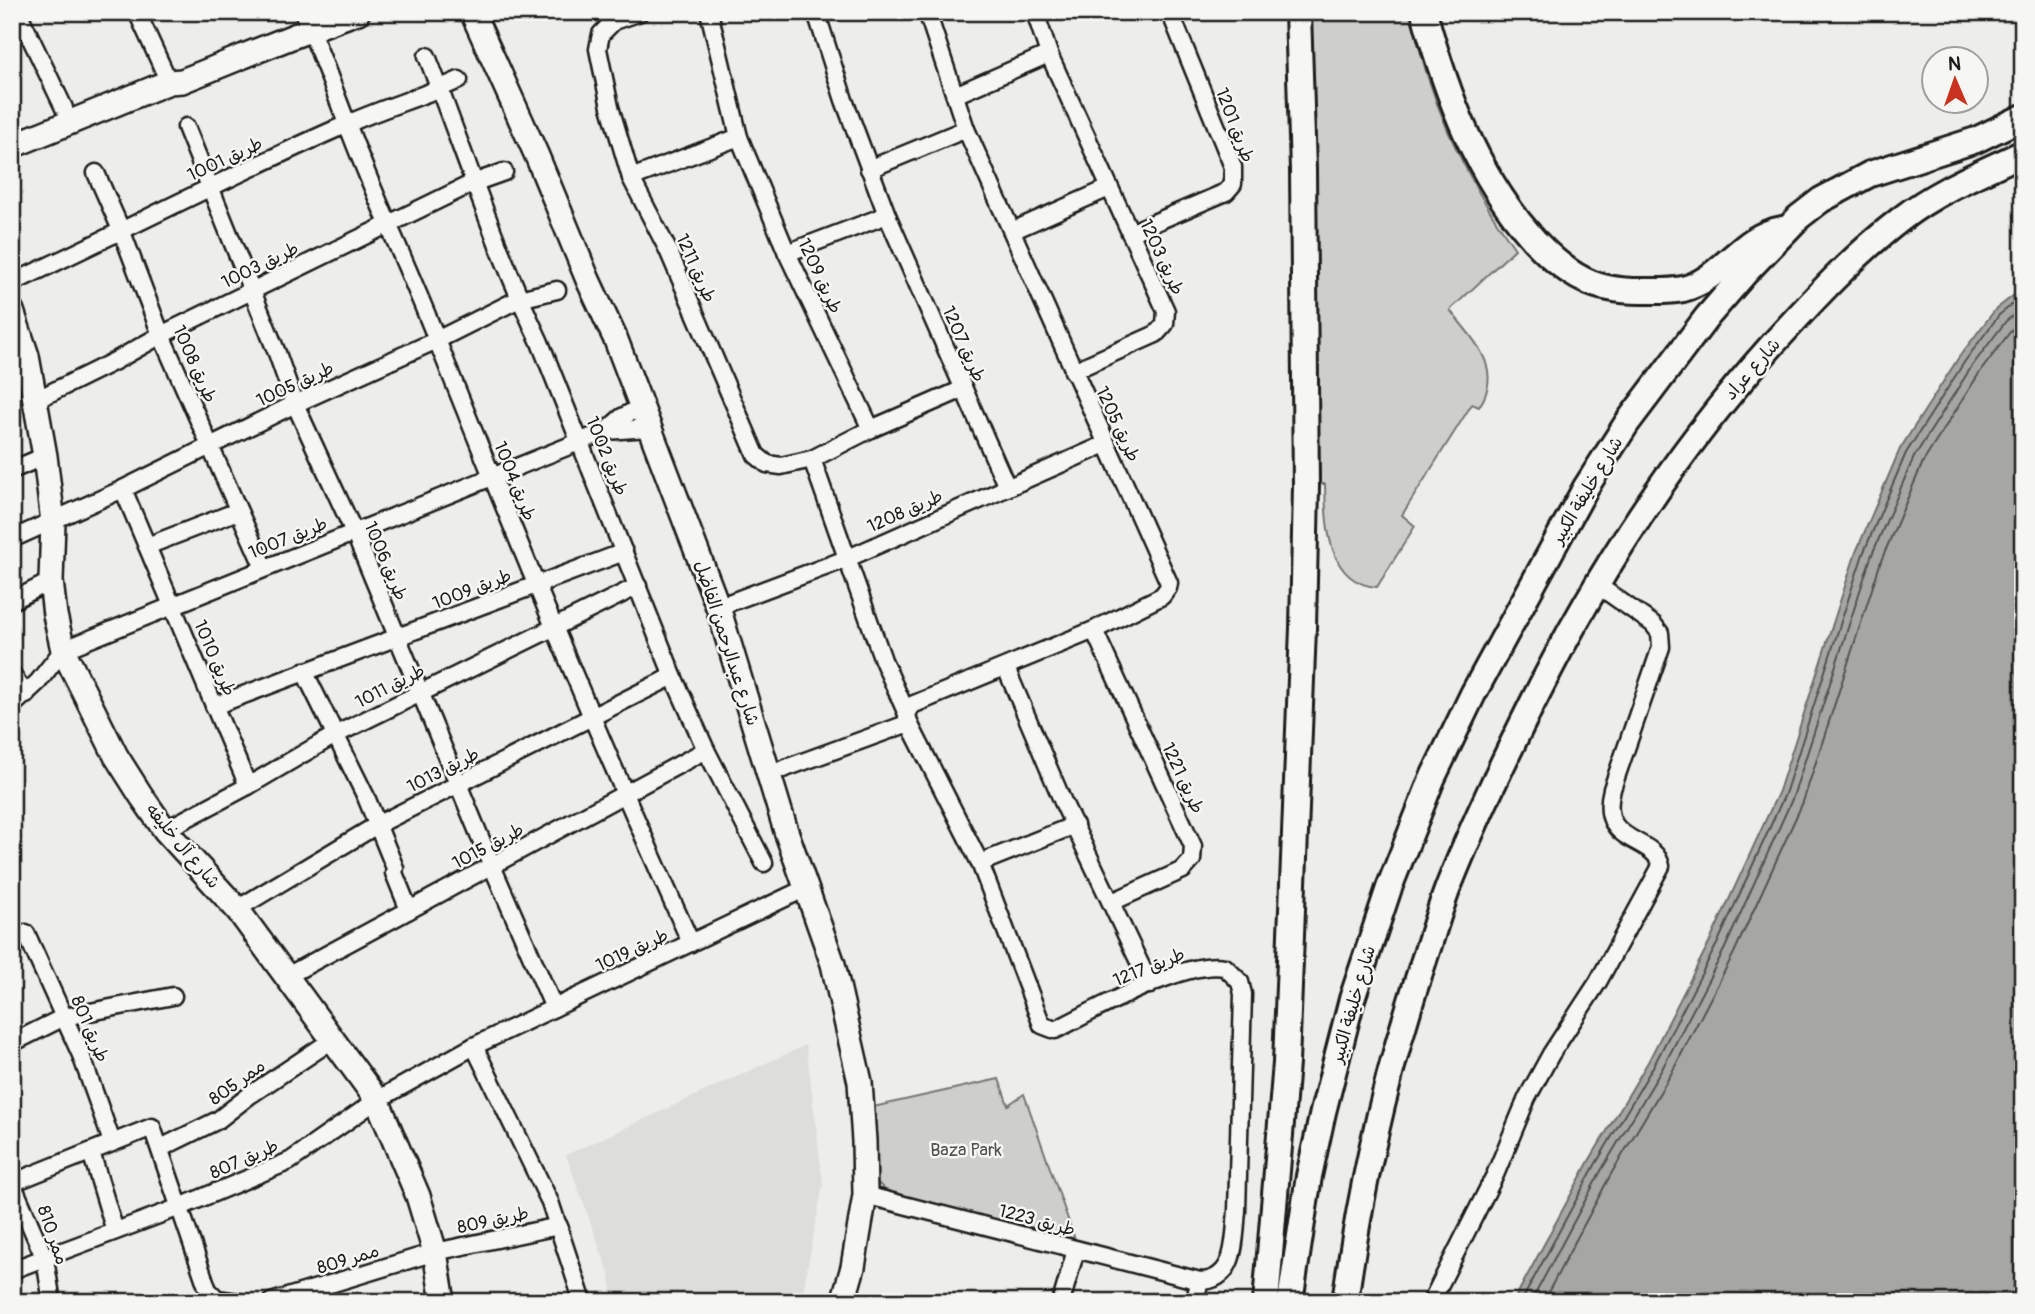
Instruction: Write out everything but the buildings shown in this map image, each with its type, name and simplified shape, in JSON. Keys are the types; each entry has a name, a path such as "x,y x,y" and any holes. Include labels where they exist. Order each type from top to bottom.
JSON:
{"main road":[{"path":"1266,1302 1286,1063 1303,628 1306,486 1303,170 1298,12"},
{"path":"1424,12 1451,102 1478,159 1524,228 1571,273 1611,289 1669,292 1683,289 1714,275 1752,240 1774,230 1786,228 1821,201 1870,174 1976,140 2023,117"},
{"name":"شارع عراد","path":"1345,1302 1357,1217 1379,1117 1407,1011 1448,886 1503,761 1555,657 1596,584 1654,493 1700,431 1800,314 1900,219 1936,195 2023,153"},
{"name":"شارع خليفة الكبير","path":"1290,1302 1309,1176 1352,999 1389,888 1432,779 1473,694 1544,563 1586,487 1627,423 1707,317 1786,228"}],"street":[{"path":"18,12 64,108"},
{"path":"136,12 169,82"},
{"path":"12,146 169,82 185,70 306,21 358,12"},
{"name":"شارع عبدالرحمن الفاضل","path":"471,12 537,156 588,281 616,340 718,607 786,831 833,964 860,1082 865,1195 853,1267 843,1302"},
{"name":"طريق 1209","path":"709,12 739,137 787,253 871,429"},
{"name":"طريق 1207","path":"816,12 844,100 887,215 1007,487"},
{"name":"طريق 1205","path":"783,769 1094,630 1162,596 1169,583 965,129 927,12"},
{"name":"طريق 1203","path":"1035,12 1049,54 1166,311 1165,324 1156,334 1073,370"},
{"name":"طريق 1201","path":"1130,233 1226,192 1234,178 1233,167 1170,12"},
{"name":"طريق 1211","path":"638,13 614,21 601,34 598,49 608,96 631,178 668,250 756,455 767,464 781,466 812,459 871,429 963,389"},
{"name":"طريق 1004","path":"306,21 590,718 691,943"},
{"path":"955,95 1049,54"},
{"name":"طريق 1002","path":"427,57 519,299 539,340 673,676 706,750 764,863"},
{"name":"طريق 1001","path":"12,283 347,124 459,80"},
{"name":"طريق 1006","path":"186,127 295,404 354,532 492,866 554,1008"},
{"path":"869,169 965,129"},
{"path":"631,178 739,137"},
{"name":"طريق 1003","path":"36,400 251,291 473,183 504,172"},
{"name":"طريق 1008","path":"96,173 122,232 161,335 264,568"},
{"path":"1012,232 1109,188"},
{"path":"787,253 887,215"},
{"name":"طريق 1005","path":"12,539 123,489 295,404 437,340 519,299 557,290"},
{"name":"شارع آل خليفه","path":"12,311 20,358 36,400 45,456 53,522 51,581 63,650 116,756 165,830 237,909 377,1100 418,1196 435,1252 443,1302"},
{"name":"طريق 1007","path":"63,650 580,442 606,431 622,417 645,417"},
{"name":"طريق 1208","path":"718,607 846,559 1106,444"},
{"path":"12,470 45,456"},
{"path":"812,459 846,559"},
{"name":"طريق 1010","path":"123,489 248,786"},
{"path":"147,545 238,511"},
{"name":"طريق 1009","path":"214,706 624,552"},
{"name":"طريق 1217","path":"846,559 883,660 980,863 1042,1025 1055,1030 1150,985 1184,971 1209,965 1225,967 1240,982 1243,994 1240,1153 1234,1242 1228,1268 1215,1279 1200,1281"},
{"path":"12,601 51,581"},
{"path":"1431,1302 1495,1175 1527,1098 1604,972 1661,866 1657,856 1622,834 1617,828 1610,806 1612,789 1662,638 1653,624 1596,584"},
{"name":"طريق 1011","path":"165,830 335,735 638,586"},
{"name":"طريق 1221","path":"1094,630 1193,846 1192,860 1183,870 1112,902"},
{"path":"12,706 50,669 63,650"},
{"path":"1006,668 1062,802 1150,985"},
{"path":"304,671 366,797 409,910"},
{"path":"12,674 26,695"},
{"name":"طريق 1013","path":"237,909 377,825 673,676"},
{"name":"طريق 1015","path":"287,976 706,750"},
{"path":"980,863 1074,825"},
{"name":"طريق 1019","path":"377,1100 474,1046 806,888"},
{"name":"طريق 801","path":"26,933 81,1055 112,1142"},
{"path":"12,1043 64,1017 173,996"},
{"name":"ممر 805","path":"161,1148 218,1120 332,1040"},
{"path":"474,1046 531,1160 559,1226 583,1302"},
{"name":"طريق 807","path":"12,1270 180,1208 290,1161 377,1100"},
{"path":"12,1183 152,1127 208,1290 217,1299 238,1302"},
{"path":"91,1152 115,1231"},
{"name":"ممر 810","path":"12,1183 45,1259 52,1302"},
{"name":"طريق 1223","path":"865,1195 1200,1281"},
{"name":"طريق 809","path":"435,1252 559,1226"},
{"path":"1061,1302 1076,1250"},
{"name":"ممر 809","path":"271,1302 435,1252"},
{"path":"1194,1302 1200,1281"}],"shaded area":[{"path":"806,1045 823,1184 801,1302 614,1302 610,1276 566,1155"}],"green space":[{"path":"1310,12 1411,12 1427,76 1450,136 1480,194 1515,249 1450,310 1483,355 1489,380 1486,393 1479,407 1472,404 1402,515 1415,526 1377,587 1360,583 1338,562 1328,532 1325,484 1320,484"},
{"name":"Baza Park","path":"999,1079 1008,1105 1024,1094 1077,1245 885,1190 876,1181 873,1107"}],"water":[{"path":"2023,288 2023,1302 1513,1302 1589,1161 1648,1062 1710,941 1779,791 1856,552 1900,449 1959,357 1995,310"}]}
